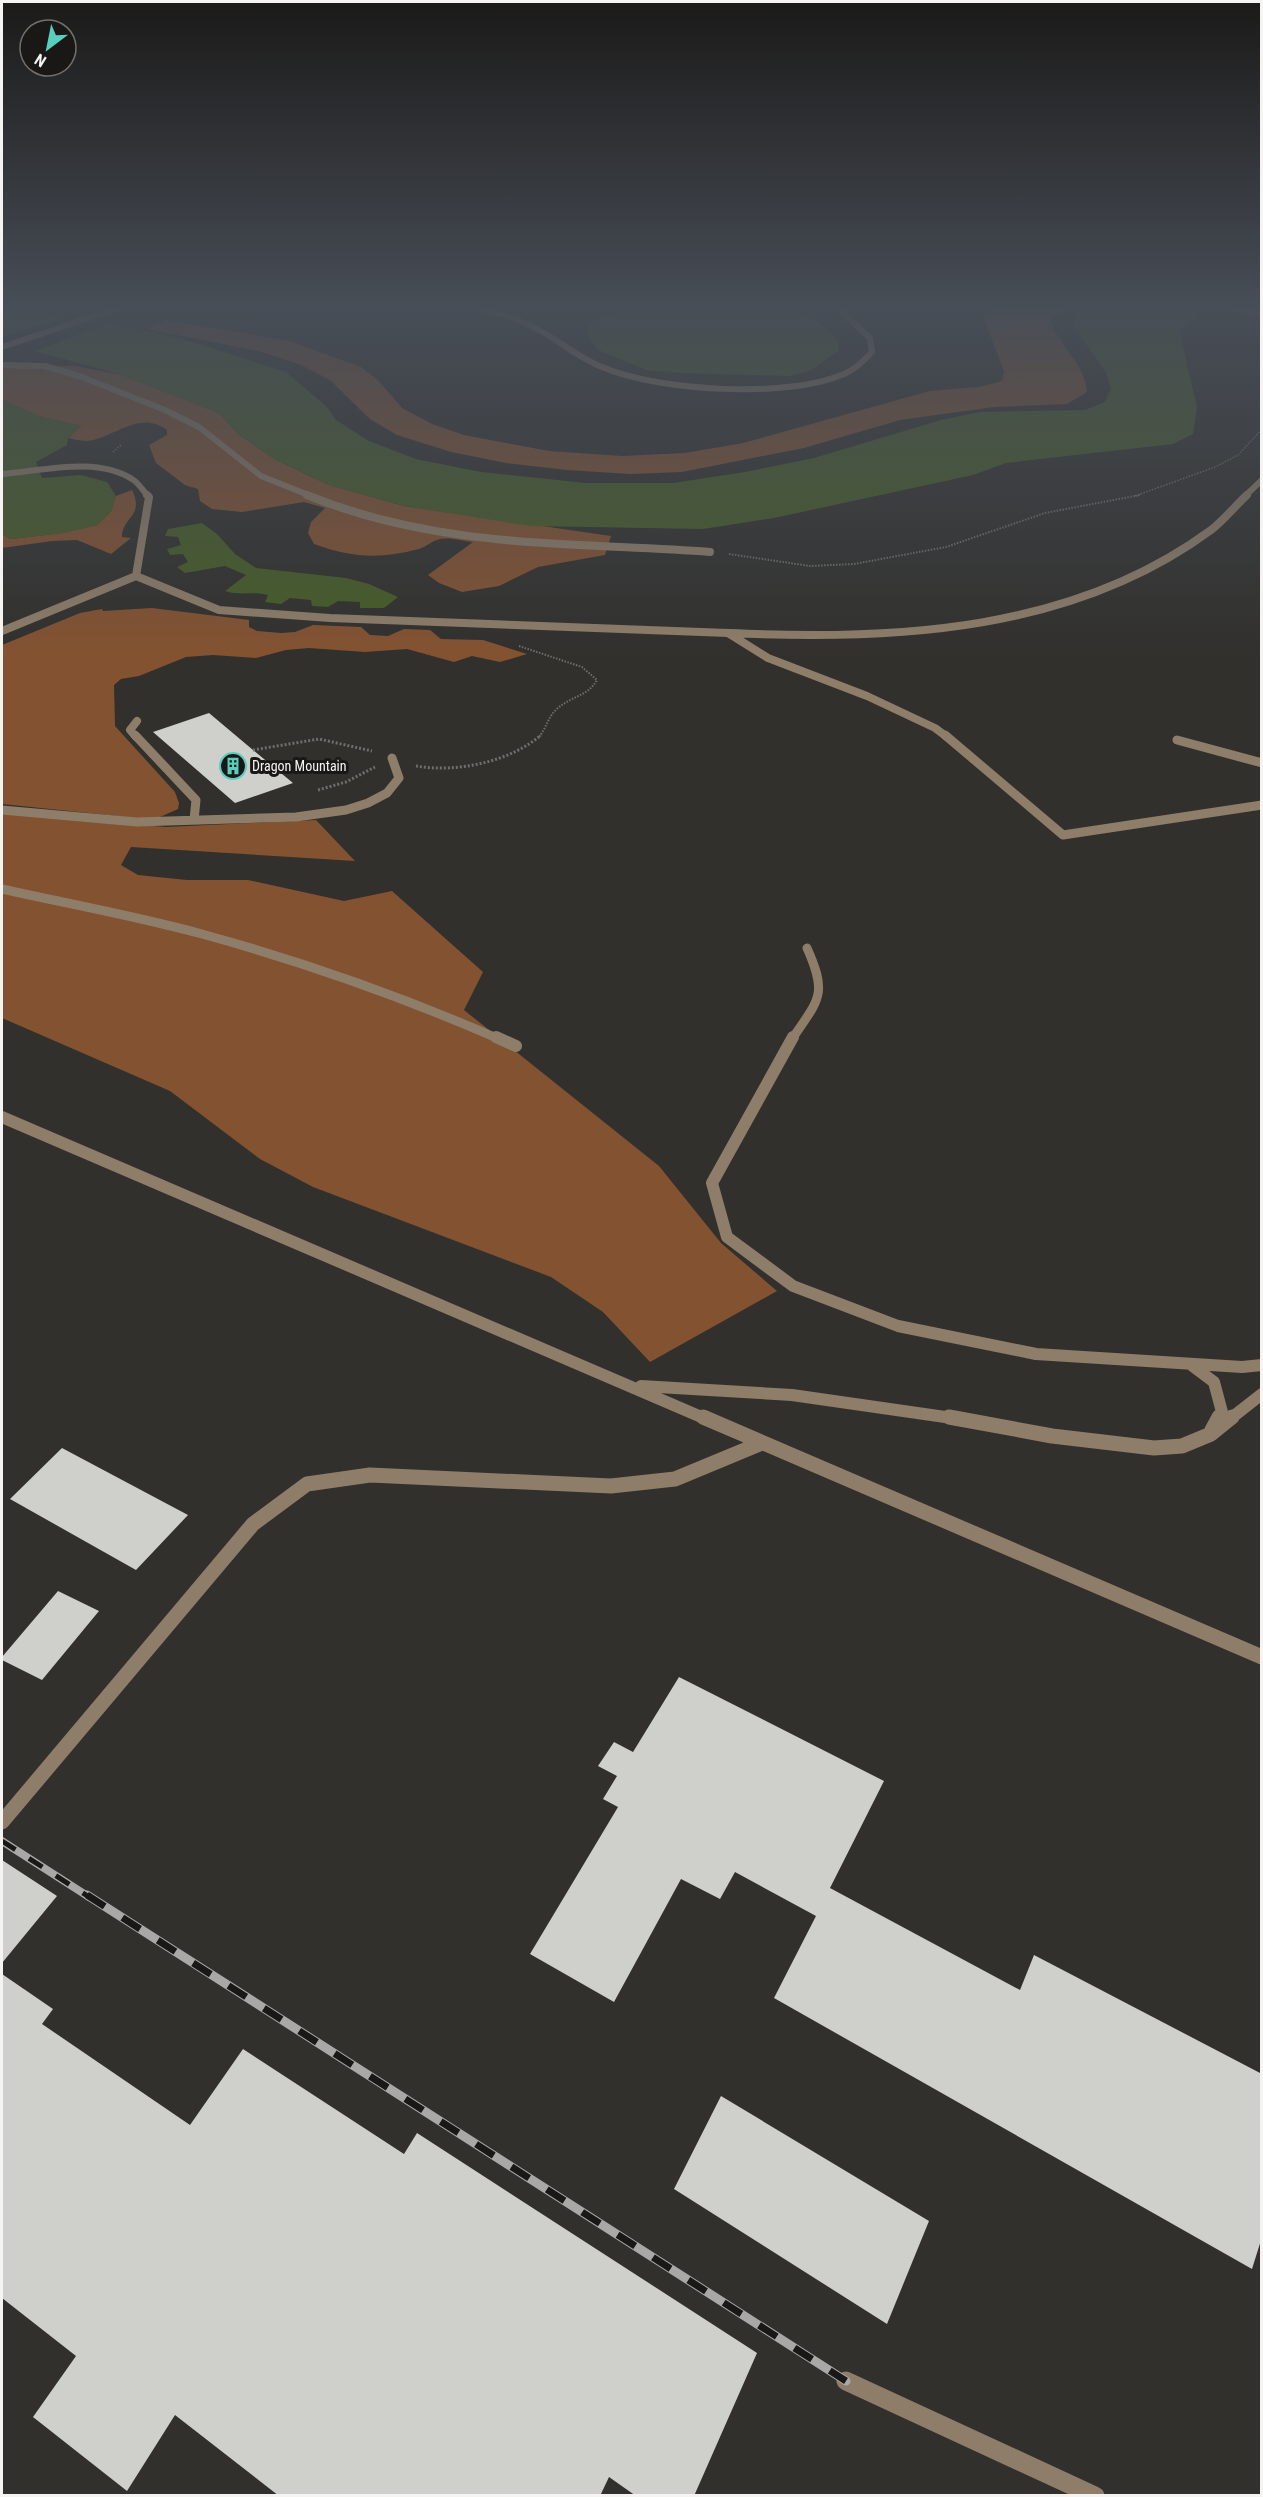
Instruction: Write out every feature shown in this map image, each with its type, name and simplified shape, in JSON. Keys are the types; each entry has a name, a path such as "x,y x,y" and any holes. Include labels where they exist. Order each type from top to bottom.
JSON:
{"street":[{"path":"189,422 200,427 261,476 324,502 413,528 455,536 507,541 617,545 710,552"},
{"path":"2,474 94,467 115,471 135,480 149,497 136,576"},
{"path":"2,631 136,576 219,610 330,618 770,636 908,634 981,623 1065,603 1134,577 1193,545 1233,511 1262,480"},
{"path":"728,633 768,658 867,696 934,728 962,747 1063,835 1262,806"},
{"path":"137,721 130,730 196,800 194,820"},
{"path":"1177,740 1262,763"},
{"path":"2,810 155,822 302,818 343,812 392,791 399,778 392,758"},
{"path":"2,889 201,934 289,960 425,1006 516,1046"},
{"path":"807,948 820,977 816,1003 783,1052 712,1183 728,1237 793,1286 898,1326 1036,1354 1242,1367 1262,1365"},
{"path":"2,1117 1262,1657"},
{"path":"1189,1364 1214,1382 1222,1412 1210,1434"},
{"path":"631,1386 792,1395 954,1418 1052,1436 1154,1448 1182,1446 1210,1434 1262,1394"},
{"path":"2,1822 253,1524 307,1484 370,1475 610,1486 675,1479 762,1443"},
{"path":"846,2381 1095,2496"}],"path":[{"path":"710,552 810,566 854,564 945,547 1045,513 1137,496 1215,467 1238,455 1262,429"},
{"path":"253,750 319,739 366,749 426,769 450,769 482,761 540,737 549,717 563,702 591,691 597,680 582,667 513,643"},
{"path":"314,791 346,782 392,758"}],"shaded area":[{"path":"2,422 63,422 82,426 68,438 67,445 36,462 42,478 81,475 107,482 116,496 112,510 97,525 64,533 11,539 2,534"},
{"path":"62,422 227,422 238,434 276,460 329,485 404,506 611,536 605,555 538,567 499,586 462,592 439,583 428,575 473,542 444,539 419,549 378,556 341,552 314,544 308,533 311,522 325,508 304,502 242,512 212,509 200,501 198,489 185,485 156,463 149,445 167,435 167,430 157,424 136,424 87,441 68,438 81,426"},
{"path":"227,422 338,422 369,441 416,459 481,472 585,483 673,483 814,458 936,422 1195,422 1193,434 1173,444 1006,463 973,475 774,518 703,529 531,526 404,506 329,485 276,460 238,434"},
{"path":"374,422 427,422 464,435 549,451 622,456 685,453 743,443 820,422 895,422 804,448 682,472 630,474 506,463 451,452 397,435"},
{"path":"132,490 135,511 125,525 122,537 131,538 111,554 77,540 2,548 2,534 11,539 62,533 97,525 111,511 116,496"},
{"path":"202,523 217,534 235,554 256,568 346,578 369,584 398,597 384,608 360,608 360,602 338,601 328,607 312,606 311,600 290,598 281,604 265,602 268,595 225,591 246,575 225,566 185,573 177,567 188,562 183,554 170,555 167,549 181,545 178,537 165,536 168,529"},
{"path":"152,608 249,620 249,627 257,631 281,633 295,632 313,625 361,627 370,635 388,636 404,629 430,630 441,639 483,640 527,654 500,662 472,656 454,662 407,649 365,652 309,648 286,650 256,658 213,655 186,657 139,676 121,679 114,685 115,726 175,792 179,803 178,809 160,817 146,819 2,804 2,645 80,613 102,609 103,611"},
{"path":"2,814 166,827 316,820 355,861 131,847 121,865 138,875 187,880 248,880 344,901 392,891 483,972 464,1010 659,1166 721,1243 777,1291 650,1362 603,1312 551,1277 313,1187 260,1159 170,1091 2,1018"}],"building":[{"name":"Dragon Mountain","path":"209,713 293,783 235,803 153,732"},
{"path":"62,1448 188,1515 136,1570 10,1499"},
{"path":"58,1591 99,1611 42,1680 2,1660 2,1657"},
{"path":"679,1677 884,1781 830,1888 1020,1990 1034,1955 1262,2074 1262,2237 1252,2269 774,1998 816,1916 735,1872 720,1899 681,1879 614,2002 530,1954 618,1807 603,1799 617,1776 598,1766 614,1742 633,1752"},
{"path":"2,1860 57,1896 2,1963"},
{"path":"2,1974 53,2009 42,2024 190,2125 243,2049 404,2154 417,2133 757,2353 694,2496 636,2496 609,2477 600,2496 279,2496 175,2415 127,2491 33,2417 76,2356 2,2298"},
{"path":"721,2096 929,2221 887,2324 674,2189"}],"railway":[{"path":"2,1841 89,1897"},
{"path":"87,1895 846,2381"}],"place":[{"name":"Dragon Mountain","path":"233,766"}]}
